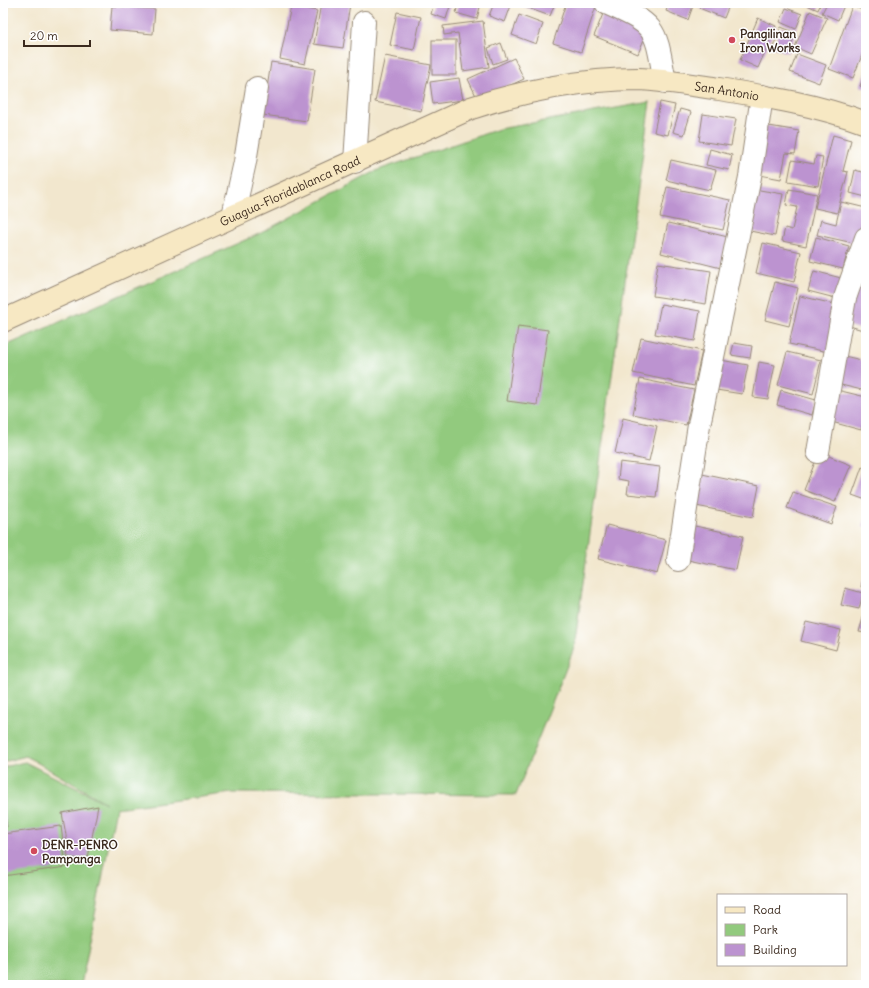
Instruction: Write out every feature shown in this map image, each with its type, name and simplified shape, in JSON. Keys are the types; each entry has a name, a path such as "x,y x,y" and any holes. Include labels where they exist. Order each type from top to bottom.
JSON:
{"main road":[{"name":"San Antonio","path":"583,83 638,80 665,82 762,96 833,110 866,123"},
{"name":"Guagua-Floridablanca Road","path":"3,321 471,108 498,100 583,83"}],"street":[{"path":"606,3 637,16 650,27 656,35 665,82"},
{"path":"355,162 364,22"},
{"path":"233,216 245,162 257,88"},
{"path":"678,560 699,425 750,177 762,96"},
{"path":"818,452 845,298 866,238"}],"green space":[{"path":"650,102 574,648 516,795 232,793 116,808 81,985 3,985 3,767 25,762 106,803 26,756 3,762 3,347 261,233 378,170 499,129"}],"building":[{"path":"321,3 350,4 343,48 314,44"},
{"path":"434,3 451,3 446,19 431,14"},
{"path":"458,3 481,3 477,19 456,13"},
{"path":"494,3 512,3 505,22 489,16"},
{"path":"523,3 555,3 550,16 522,6"},
{"path":"566,3 597,3 581,52 553,43"},
{"path":"669,3 694,3 688,20 666,11"},
{"path":"702,3 730,3 724,18 699,8"},
{"path":"808,3 821,3 818,10 807,5"},
{"path":"827,3 845,3 838,20 822,13"},
{"path":"112,6 155,9 153,34 110,30"},
{"path":"291,6 317,11 305,64 280,59"},
{"path":"852,6 866,11 866,45 853,78 829,69"},
{"path":"786,8 802,14 796,29 780,22"},
{"path":"605,9 649,27 638,54 594,36"},
{"path":"810,11 827,18 811,54 795,47"},
{"path":"397,12 421,17 414,50 390,45"},
{"path":"519,15 543,24 536,44 512,35"},
{"path":"758,18 776,26 758,68 740,60"},
{"path":"483,21 489,67 463,71 458,33 444,35 443,26"},
{"path":"781,27 796,33 788,53 773,47"},
{"path":"432,40 456,40 456,75 432,75"},
{"path":"501,43 507,59 493,64 488,48"},
{"path":"797,54 826,65 819,83 790,72"},
{"path":"385,56 431,65 421,111 375,102"},
{"path":"514,58 524,79 478,100 468,79"},
{"path":"271,62 315,69 307,121 263,115"},
{"path":"866,70 866,88 860,86"},
{"path":"459,78 463,100 433,104 430,82"},
{"path":"660,102 675,105 668,135 654,132"},
{"path":"680,109 691,112 684,135 673,132"},
{"path":"703,114 736,119 731,146 699,141"},
{"path":"763,125 799,131 795,154 786,153 781,179 754,174"},
{"path":"833,135 851,140 843,171 848,172 837,213 815,208"},
{"path":"710,149 732,155 729,170 706,165"},
{"path":"816,156 823,157 818,186 788,181 792,160 814,164"},
{"path":"671,160 716,170 710,190 666,180"},
{"path":"855,170 866,173 866,197 850,193"},
{"path":"667,187 730,200 723,230 660,217"},
{"path":"754,189 783,194 775,236 745,230"},
{"path":"789,189 817,194 806,246 782,241 785,228 792,230 797,207 786,205"},
{"path":"841,202 866,208 858,244 817,235 821,220 836,224"},
{"path":"668,223 728,237 721,268 661,253"},
{"path":"816,237 849,246 843,269 810,261"},
{"path":"763,243 801,252 794,282 756,273"},
{"path":"658,263 711,271 706,304 653,296"},
{"path":"814,271 845,279 839,299 808,291"},
{"path":"775,282 798,288 789,326 765,320"},
{"path":"856,285 866,289 866,331 843,324"},
{"path":"800,296 838,305 828,352 789,344"},
{"path":"661,304 700,311 695,341 655,334"},
{"path":"518,326 548,330 537,405 507,401"},
{"path":"641,338 702,351 694,386 633,373"},
{"path":"734,343 752,346 750,358 731,355"},
{"path":"787,352 821,360 813,394 778,385"},
{"path":"844,356 866,361 866,391 837,384"},
{"path":"715,359 748,365 742,394 710,389"},
{"path":"759,362 775,365 768,399 753,397"},
{"path":"640,379 694,390 686,425 633,414"},
{"path":"781,390 816,400 812,415 777,405"},
{"path":"837,390 866,397 866,412 861,430 828,421"},
{"path":"623,418 657,426 649,461 615,453"},
{"path":"819,452 851,465 835,502 804,490"},
{"path":"620,462 660,467 656,497 627,494 629,481 618,479"},
{"path":"862,467 866,469 866,500 852,495"},
{"path":"702,474 759,486 753,517 696,506"},
{"path":"793,492 837,507 831,524 787,508"},
{"path":"866,518 866,528 863,527"},
{"path":"607,525 666,540 657,574 598,559"},
{"path":"690,525 743,536 736,570 683,559"},
{"path":"863,579 866,580 866,588 861,587"},
{"path":"845,588 863,593 859,609 841,605"},
{"path":"865,611 866,612 866,633 859,632"},
{"path":"806,622 841,630 836,650 801,641"},
{"path":"98,806 88,858 68,859 62,813"},
{"path":"3,807 7,827 3,827"},
{"name":"DENR-PENRO Pampanga","path":"61,826 66,867 3,876 3,834"}],"place":[{"name":"Pangilinan Iron Works","path":"732,40"},
{"name":"DENR-PENRO Pampanga","path":"34,851"}]}
